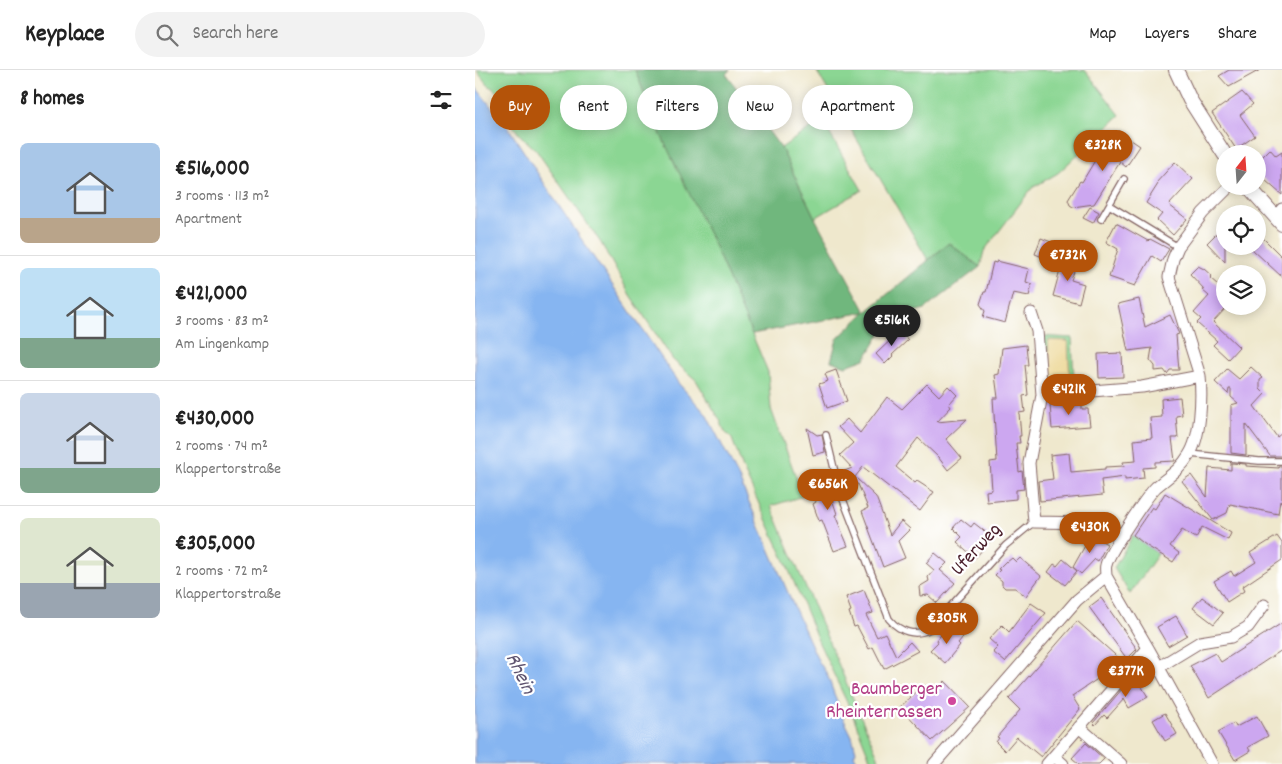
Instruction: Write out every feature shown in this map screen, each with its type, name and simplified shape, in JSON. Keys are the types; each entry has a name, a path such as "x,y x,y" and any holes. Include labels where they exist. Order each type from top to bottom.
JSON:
{"street":[{"path":"1176,70 1190,100 1219,145"},
{"path":"1212,764 1106,576 1106,564 1155,488 1175,474 1190,454 1199,419 1202,391 1200,376 1169,277 1173,259 1178,248 1203,213 1221,195"},
{"path":"1257,195 1280,217"},
{"path":"1031,313 1037,331 1042,395 1029,463 1034,522"},
{"path":"1042,395 1142,387 1200,376"},
{"name":"Uferweg","path":"1034,522 1093,522 1123,535"},
{"path":"934,764 1077,600 1106,576"},
{"path":"1159,667 1200,642 1231,637 1248,627 1264,605"},
{"path":"1063,764 1050,760 1148,648"},
{"path":"1079,727 1121,764"}],"lane":[{"path":"1101,219 1124,179"},
{"path":"1109,204 1178,248"},
{"name":"Uferweg","path":"826,435 839,488 889,619 895,626 909,632 924,632 930,629 1006,545 1034,522"},
{"path":"1190,454 1259,461 1282,461"}],"green space":[{"path":"635,70 641,85 637,85 637,130 660,130 716,249 768,372 771,409 803,496 771,506 881,764 872,764 852,713 819,643 786,563 744,471 732,439 725,432 696,380 673,360 630,295 601,243 536,150 516,130 550,130 550,85 490,86 477,71"},
{"path":"635,70 730,70 726,74 734,85 728,85 728,130 768,130 781,148 815,218 866,312 949,243 980,267 925,309 890,318 865,359 846,366 831,361 837,339 865,312 752,334 716,249 659,130 718,130 718,85 641,85"},
{"path":"816,70 1085,70 1120,115 1058,173 1032,188 984,251 980,267 949,243 928,260 851,130 913,130 913,85 825,85"},
{"path":"807,130 828,130 862,190 815,218 781,148"},
{"path":"1041,336 1072,338 1074,382 1064,383 1060,387 1045,388"},
{"path":"1133,535 1158,554 1130,594 1114,568"}],"sand":[{"path":"1048,340 1068,341 1070,382 1053,384 1050,376"}],"water":[{"name":"Rhein","path":"475,86 490,105 490,130 510,130 679,384 706,414 737,474 795,609 819,662 827,674 842,716 852,736 856,751 854,755 859,764 475,764"}],"building":[{"path":"1229,70 1260,70 1229,87 1219,76"},
{"path":"1242,92 1253,104 1240,115 1255,136 1242,145 1233,145 1212,113"},
{"path":"1118,131 1140,146 1126,167 1120,162 1094,204 1073,207 1068,200 1080,181 1082,182 1097,157 1104,162 1117,144 1112,140"},
{"path":"1270,149 1276,156 1282,152 1282,195 1266,181 1266,153"},
{"path":"1175,162 1193,179 1169,205 1187,219 1173,235 1157,220 1162,214 1146,203 1158,184 1156,183"},
{"path":"1090,207 1099,212 1093,223 1083,218"},
{"path":"1116,223 1148,241 1150,239 1169,249 1161,262 1152,256 1135,286 1109,277 1118,249 1106,242"},
{"path":"1216,234 1216,252 1207,243"},
{"path":"1041,238 1066,248 1060,264 1035,254"},
{"path":"1266,241 1282,257 1282,277 1258,255 1266,255"},
{"path":"1218,255 1225,255 1225,262"},
{"path":"1064,256 1078,261 1071,280 1084,284 1079,303 1053,296"},
{"path":"997,261 1029,269 1026,282 1032,284 1029,296 1013,293 1005,323 983,317 985,311 980,304 984,292 986,292 993,262 996,263"},
{"path":"1198,266 1212,276 1210,278 1216,283 1216,315 1219,315 1213,322 1239,347 1228,359 1213,345 1217,341 1197,323 1201,319 1194,313 1209,296 1190,274"},
{"path":"1139,299 1145,327 1170,315 1179,334 1176,335 1179,370 1170,370 1167,374 1164,370 1155,371 1155,366 1150,360 1152,348 1128,351 1118,304"},
{"path":"900,331 908,340 885,364 876,354"},
{"path":"1026,345 1028,365 1025,365 1028,395 1023,396 1025,412 1019,413 1021,436 1019,436 1020,443 1016,443 1019,472 1022,471 1024,489 1016,490 1016,499 987,502 986,491 992,490 990,462 997,461 993,398 998,398 995,375 999,374 1002,348"},
{"path":"1122,353 1123,377 1099,378 1098,354"},
{"path":"1251,367 1263,378 1260,380 1260,389 1265,394 1254,406 1277,437 1282,433 1282,456 1270,456 1246,424 1246,455 1231,453 1231,405 1238,403 1231,397 1231,389 1229,389 1228,394 1215,382 1227,369 1239,379"},
{"path":"836,370 847,401 827,408 819,384 828,381 825,374"},
{"path":"927,384 939,396 948,386 957,395 949,404 951,407 937,422 967,419 946,439 962,458 948,470 938,457 918,438 896,467 915,483 917,481 934,492 920,511 863,467 855,477 876,497 890,535 901,521 910,529 898,541 905,558 883,567 862,511 868,508 858,484 843,488 840,473 852,468 840,455 853,443 838,427 847,419 860,433 887,397 902,409"},
{"path":"1180,397 1182,415 1176,416 1178,438 1172,438 1175,461 1155,462 1155,467 1143,468 1144,478 1125,480 1125,477 1101,480 1103,495 1040,501 1038,481 1053,479 1050,455 1069,453 1071,472 1124,466 1123,462 1136,461 1134,440 1152,438 1150,418 1162,417 1161,399"},
{"path":"1082,403 1082,409 1088,409 1090,426 1052,429 1050,405"},
{"path":"807,428 817,435 822,434 825,452 813,455"},
{"path":"1231,463 1279,468 1278,466 1282,466 1282,502 1280,501 1278,514 1230,504 1227,513 1213,520 1182,481 1191,475 1207,497 1209,468 1231,470"},
{"path":"831,475 835,492 830,493 837,514 835,515 848,546 834,551 822,520 819,521 813,504 816,502 811,481"},
{"path":"1165,493 1231,533 1228,540 1202,527 1196,538 1182,530 1170,546 1179,553 1173,562 1147,546 1133,535 1152,507 1155,509"},
{"path":"961,519 971,527 974,523 993,538 975,558 957,542 962,537 953,528"},
{"path":"1091,535 1107,544 1098,561 1095,559 1081,574 1073,567"},
{"path":"1277,536 1282,543 1282,560 1242,587 1244,591 1227,602 1214,581 1231,571 1234,576 1256,562 1250,553"},
{"path":"935,553 947,563 940,570 955,583 937,603 928,595 920,596 919,587 929,581 928,577 934,570 926,563"},
{"path":"1012,558 1016,562 1020,558 1041,576 1026,596 1015,588 1005,588 1002,585 1002,581 995,575 1006,561"},
{"path":"1063,559 1077,571 1065,585 1048,572 1054,564 1057,566"},
{"path":"864,590 873,613 866,615 877,637 885,633 896,656 910,642 918,651 884,669 873,647 869,649 857,626 854,627 849,612 851,611 846,597"},
{"path":"1202,597 1223,613 1214,624 1193,608"},
{"path":"1101,598 1137,649 1127,659 1089,607"},
{"path":"1031,603 1046,613 1005,662 993,652 998,647 989,639 1002,625 1009,632"},
{"path":"1176,616 1187,635 1168,646 1157,627"},
{"path":"1077,621 1123,662 1072,696 1080,709 1041,757 1017,737 1005,751 996,742 999,738 997,737 1020,710 1009,699"},
{"path":"1282,623 1282,650 1209,698 1190,666 1215,653 1221,662"},
{"path":"953,628 963,637 958,643 960,645 945,663 930,650 938,642 937,640 944,631 948,634"},
{"path":"1136,677 1148,697 1129,708 1124,699 1107,718 1104,715 1095,725 1093,723 1129,681"},
{"path":"945,681 970,707 932,741 900,707 924,685 931,694"},
{"path":"1165,713 1177,734 1165,741 1153,720"},
{"path":"1257,716 1268,736 1248,747 1250,751 1235,760 1218,732 1234,723 1236,727"},
{"path":"1086,743 1104,759 1099,764 1079,764 1072,758"}],"place":[{"name":"Baumberger Rheinterrassen","path":"952,701"}]}
